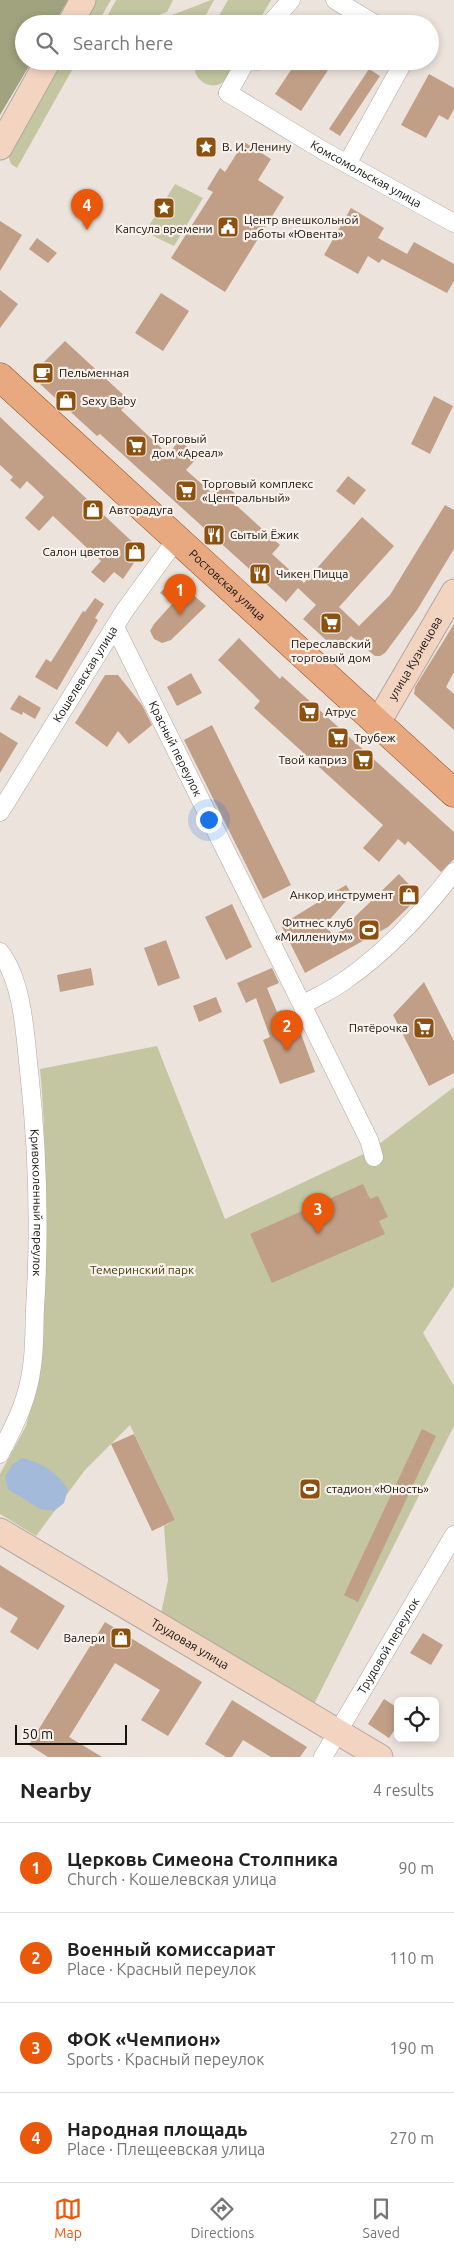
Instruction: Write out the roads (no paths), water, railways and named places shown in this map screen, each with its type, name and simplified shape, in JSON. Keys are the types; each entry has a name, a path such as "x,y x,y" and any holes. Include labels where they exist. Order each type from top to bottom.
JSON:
{"main road":[{"name":"Ростовская улица","path":"0,377 454,793"}],"street":[{"path":"75,15 83,0"},
{"path":"278,15 291,0"},
{"path":"335,0 360,15"},
{"path":"0,147 43,70"},
{"name":"Комсомольская улица","path":"240,70 225,93 347,164 454,223"},
{"path":"347,164 399,70"},
{"name":"Кошелевская улица","path":"0,812 114,627 176,540"},
{"name":"улица Кузнецова","path":"377,724 454,592"},
{"name":"Красный переулок","path":"114,627 304,1004 369,1140 374,1157"},
{"path":"304,1004 347,979 392,940 433,898 454,872"},
{"name":"Кривоколенный переулок","path":"0,952 8,962 23,1015 36,1128 38,1221 32,1366 24,1408 0,1454"},
{"name":"Трудовая улица","path":"0,1531 380,1757"},
{"name":"Трудовой переулок","path":"323,1757 454,1535"}],"water":[{"path":"22,1458 48,1469 68,1489 64,1503 54,1511 40,1509 8,1489 5,1477 12,1465"}],"place":[{"name":"В. И. Ленину","path":"206,147"},
{"name":"Капсула времени","path":"164,208"},
{"name":"Центр внешкольной работы «Ювента»","path":"228,227"},
{"name":"Народная площадь","path":"87,230"},
{"name":"Пельменная","path":"43,373"},
{"name":"Sexy Baby","path":"66,401"},
{"name":"Торговый дом «Ареал»","path":"136,446"},
{"name":"Торговый комплекс «Центральный»","path":"186,491"},
{"name":"Авторадуга","path":"93,510"},
{"name":"Сытый Ёжик","path":"214,535"},
{"name":"Салон цветов","path":"135,552"},
{"name":"Чикен Пицца","path":"260,574"},
{"name":"Церковь Симеона Столпника","path":"180,615"},
{"name":"Переславский торговый дом","path":"331,623"},
{"name":"Атрус","path":"309,712"},
{"name":"Трубеж","path":"338,738"},
{"name":"Твой каприз","path":"363,760"},
{"name":"Анкор инструмент","path":"409,895"},
{"name":"Фитнес клуб «Миллениум»","path":"369,930"},
{"name":"Пятёрочка","path":"424,1028"},
{"name":"Военный комиссариат","path":"287,1051"},
{"name":"ФОК «Чемпион»","path":"318,1234"},
{"name":"стадион «Юность»","path":"310,1489"},
{"name":"Валери","path":"121,1638"}],"park label":[{"name":"Темеринский парк","path":"142,1270"}]}
